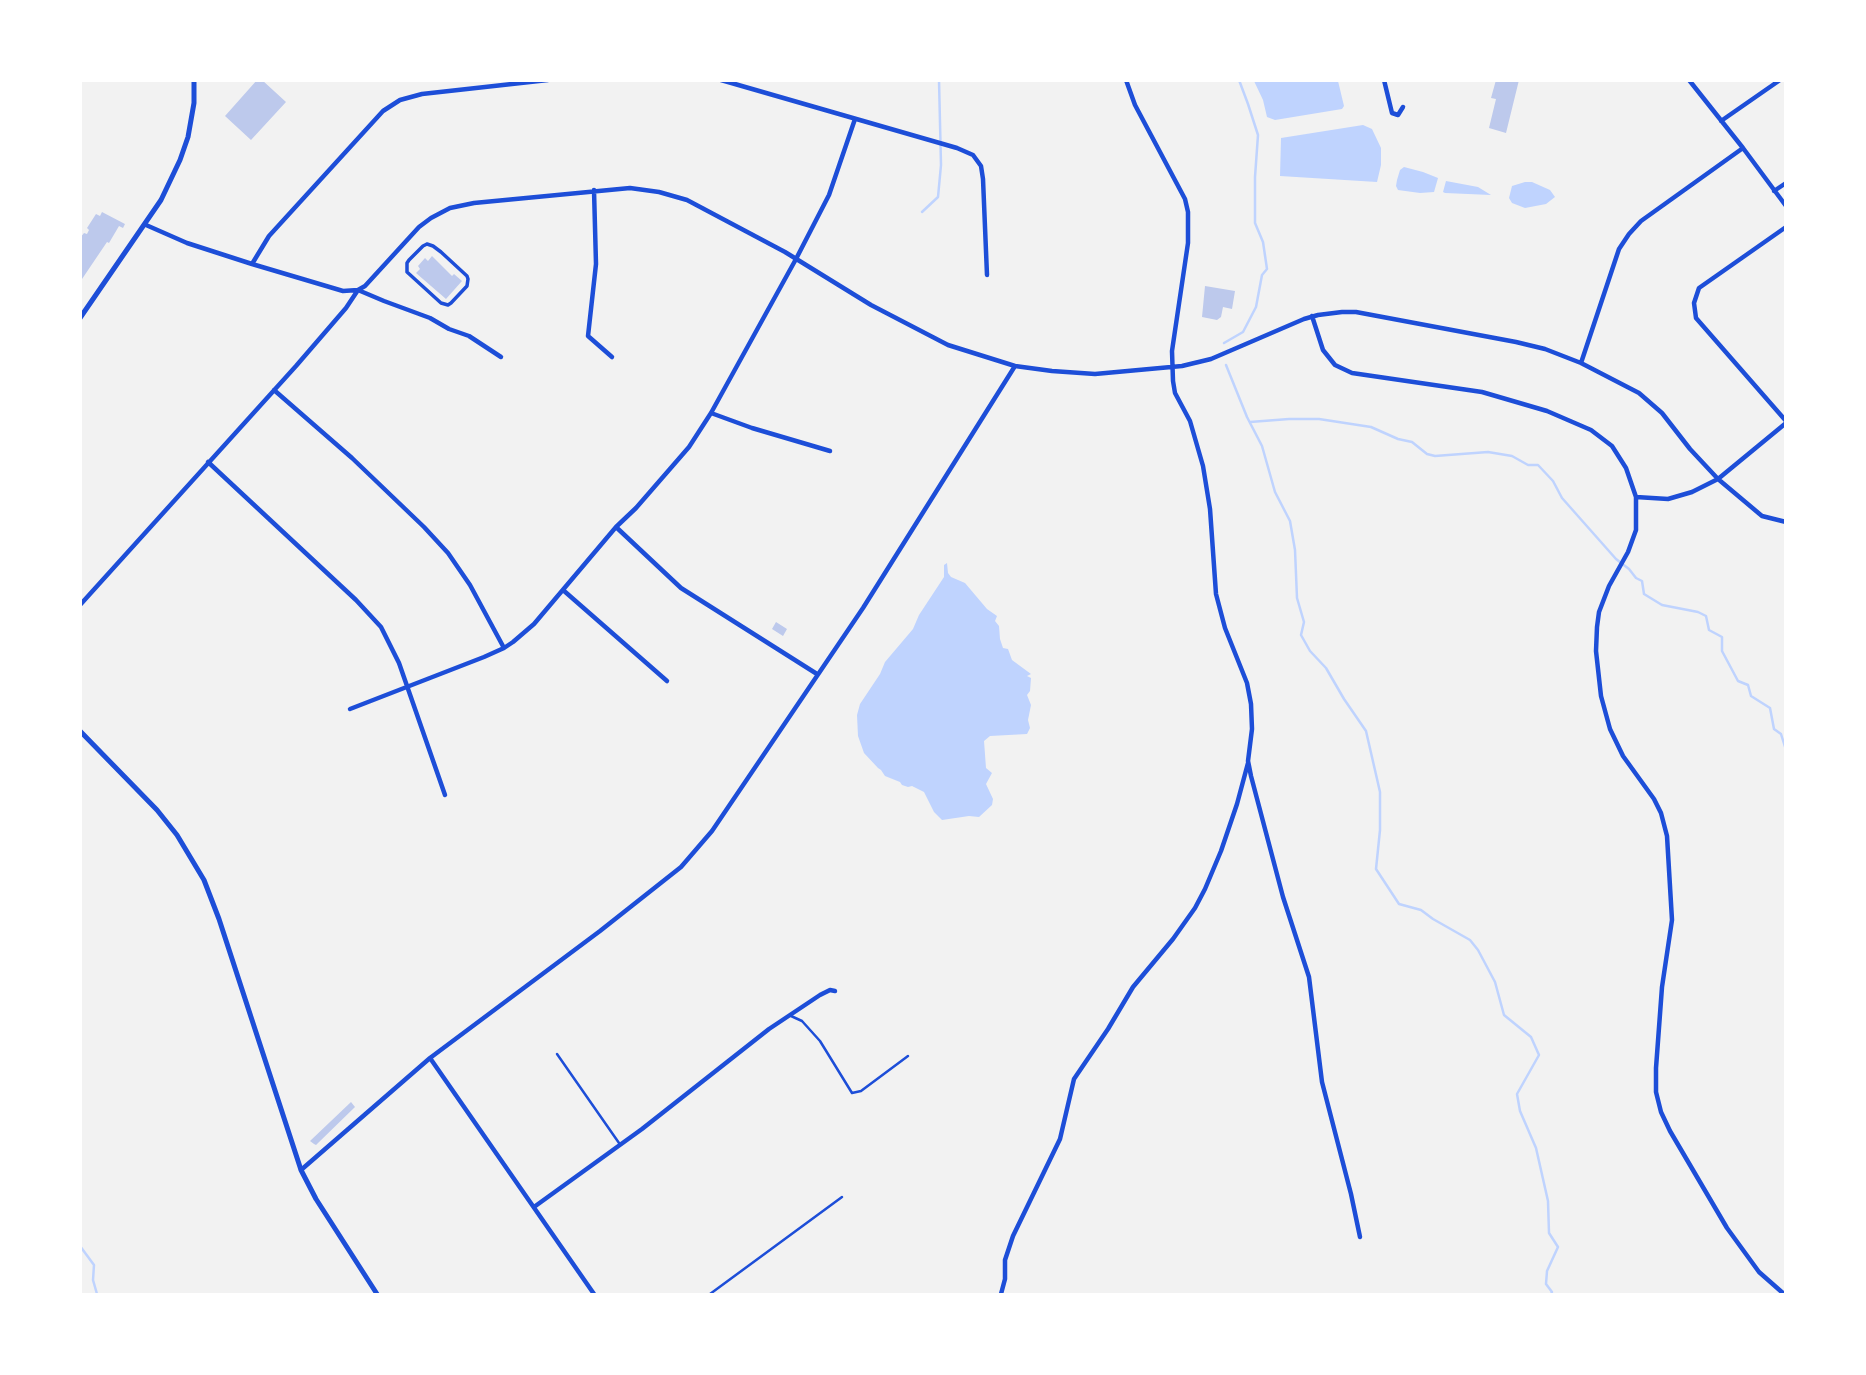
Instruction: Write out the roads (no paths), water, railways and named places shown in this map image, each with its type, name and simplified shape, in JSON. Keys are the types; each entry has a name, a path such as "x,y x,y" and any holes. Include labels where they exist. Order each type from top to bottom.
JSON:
{"street":[{"path":"80,318 161,200 184,149 192,120 194,80"},
{"path":"252,264 269,236 391,105 422,94 548,80"},
{"path":"721,80 973,155 981,166 987,275"},
{"path":"1001,1294 1005,1279 1005,1260 1013,1236 1060,1139 1074,1079 1133,987 1173,939 1205,890 1237,804 1248,761 1252,715 1247,683 1219,608 1210,509 1203,466 1191,421 1175,393 1172,368 1172,351 1188,243 1188,212 1185,200 1135,105 1126,80"},
{"path":"1384,80 1392,113 1398,115 1404,107"},
{"path":"1689,80 1786,206"},
{"path":"1721,121 1780,80"},
{"path":"350,709 504,648 534,624 616,527 690,447 829,195 855,119"},
{"path":"1581,363 1619,249 1629,234 1641,221 1743,148"},
{"path":"1774,191 1786,183"},
{"path":"146,225 187,243 343,291 358,290 365,286 419,227 441,211 459,205 594,190 630,188 659,192 687,200 948,345 1015,366 1052,371 1095,374 1172,368 1219,355 1312,316 1356,312 1516,342 1545,349 1581,363 1651,402 1718,479 1762,516 1786,523"},
{"path":"594,190 596,264 588,336 612,357"},
{"path":"1636,497 1668,499 1692,492 1718,479 1786,422 1696,318 1693,303 1699,288 1786,227"},
{"path":"431,245 467,276 468,283 452,303 445,304 407,272 407,268 409,260 422,246 431,245"},
{"path":"358,290 469,336 501,357"},
{"path":"80,604 274,390 346,308 358,290"},
{"path":"1312,316 1323,350 1335,365 1352,373 1482,392 1547,411 1591,430 1612,446 1626,468 1636,497 1636,530 1599,612 1596,643 1601,696 1613,738 1628,765 1654,799 1667,836 1672,920 1662,987 1656,1092 1670,1131 1727,1228 1759,1272 1783,1292"},
{"path":"301,1170 430,1058 681,867 712,831 863,608 1015,366"},
{"path":"274,390 354,460 448,553 470,585 504,648"},
{"path":"711,413 830,451"},
{"path":"208,463 369,612 381,627 391,644 445,796"},
{"path":"616,527 681,588 817,674"},
{"path":"563,590 667,681"},
{"path":"80,731 163,817 204,880 218,914 301,1170 316,1199 377,1294"},
{"path":"1248,761 1283,897 1309,976 1322,1082 1360,1237"},
{"path":"534,1207 620,1145 769,1029 820,995 830,990 835,991"},
{"path":"430,1058 594,1294"}],"lane":[{"path":"791,1016 802,1021 820,1041 852,1093 861,1091 908,1056"},
{"path":"557,1054 620,1145"},
{"path":"710,1294 842,1197"}],"water":[{"path":"1254,81 1338,81 1344,106 1342,109 1275,120 1267,117"},
{"path":"1363,125 1372,129 1381,148 1377,182 1280,176 1281,138"},
{"path":"1404,167 1438,178 1434,192 1398,190 1397,180"},
{"path":"1446,181 1478,187 1491,195 1445,193"},
{"path":"1532,182 1550,190 1555,197 1546,204 1525,208 1512,203 1509,198 1512,186"},
{"path":"947,563 951,577 965,583 987,609 997,616 995,621 999,626 1003,648 1008,649 1012,660 1031,674 1027,676 1031,678 1027,695 1031,705 1028,720 1030,728 1027,734 990,736 984,741 986,768 992,773 986,784 993,799 992,805 979,817 942,820 934,812 924,792 885,776 864,753 858,736 857,715 860,704 885,662 913,629 944,577 944,565"}],"waterway":[{"path":"922,212 938,197 941,165 939,80"},
{"path":"1224,343 1243,332 1256,307 1262,275 1267,269 1263,242 1255,223 1258,135 1239,80"},
{"path":"1226,365 1262,446 1275,492 1290,521 1295,550 1297,598 1304,622 1301,635 1310,651 1326,668 1366,731 1380,792 1376,869 1399,904 1421,910 1470,940 1495,982 1504,1015 1531,1037 1539,1055 1517,1094 1520,1111 1536,1148 1548,1201 1549,1233 1558,1247 1547,1271 1546,1284 1551,1294"},
{"path":"1250,422 1319,419 1371,427 1412,442 1427,454 1435,456 1488,452 1512,456 1528,465 1538,465 1553,481 1562,498 1616,559 1642,581 1644,594 1662,605 1706,616 1709,630 1722,637 1722,651 1738,681 1748,685 1751,696 1770,708 1774,729 1781,734 1786,750"},
{"path":"80,1246 94,1265 93,1280 97,1294"}]}
